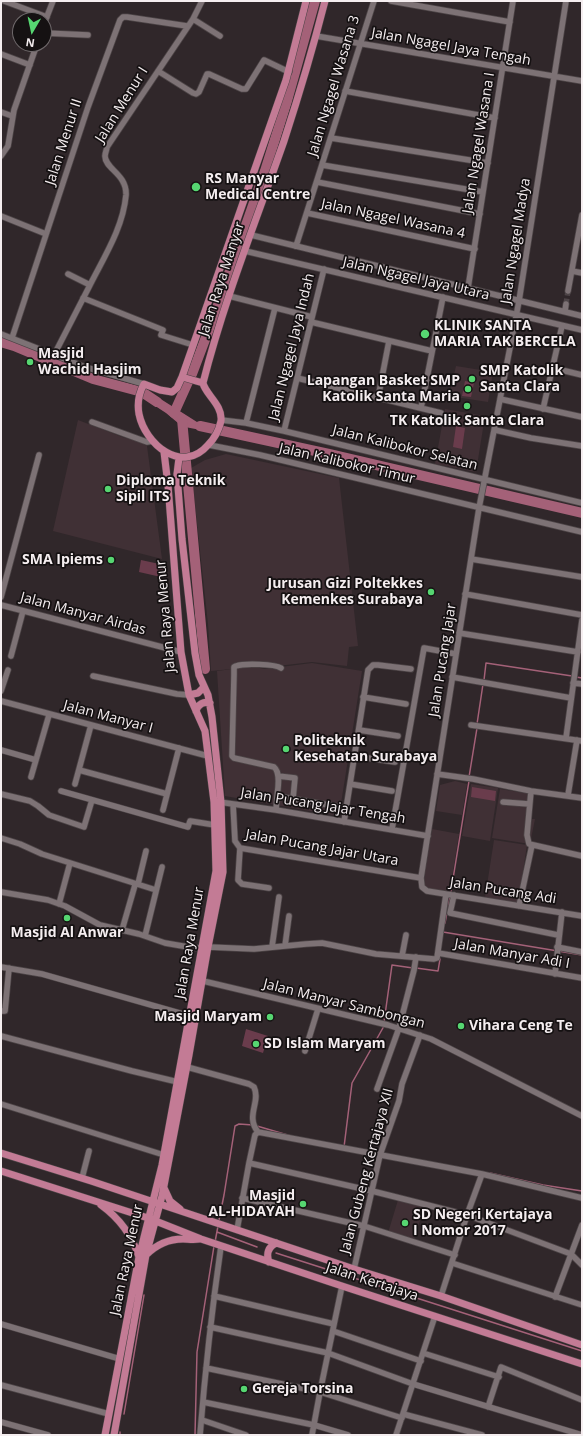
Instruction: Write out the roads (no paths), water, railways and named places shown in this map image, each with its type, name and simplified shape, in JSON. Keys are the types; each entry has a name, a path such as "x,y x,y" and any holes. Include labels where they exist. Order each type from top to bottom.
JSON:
{"main road":[{"name":"Jalan Raya Manyar","path":"182,377 289,72 306,1"},
{"name":"Jalan Raya Manyar","path":"203,383 229,296 284,139 316,36 325,1"},
{"path":"182,377 203,383 206,391 216,402 221,421 216,436 209,445 202,451 184,458 164,452 153,441 140,418 138,408 142,387 172,392 177,388 182,377"},
{"name":"Jalan Raya Menur","path":"156,1203 178,1082 186,1055 203,981 205,948 216,871 215,825 217,802 208,756 205,731 189,695 181,652 178,600 164,452"},
{"name":"Jalan Raya Menur","path":"105,1435 109,1414 120,1381 120,1359 142,1256 156,1203 164,1186 187,1067 186,1055 190,1016 223,872 210,703 207,692 199,675 196,662 182,539 177,470 184,458"},
{"path":"176,590 188,588"},
{"path":"178,600 189,598"},
{"path":"189,695 198,693 204,687"},
{"path":"196,710 201,703 210,703"},
{"name":"Jalan Kertajaya","path":"1,1153 82,1178 235,1230 441,1296 582,1345"},
{"name":"Jalan Kertajaya","path":"1,1171 151,1219 204,1240 269,1262 582,1364"},
{"path":"164,1186 170,1201 188,1214"},
{"path":"96,1201 107,1209 126,1230 142,1256 156,1246 168,1241 179,1239 204,1240"},
{"path":"269,1262 267,1256 268,1251 271,1246 276,1243"},
{"name":"Jalan Raya Menur","path":"114,1435 120,1381 142,1256"}],"street":[{"path":"4,1 34,12"},
{"path":"49,12 53,1"},
{"name":"Jalan Menur I","path":"54,355 114,240 123,213 126,191 125,184 107,161 105,155 107,147 193,19 202,1"},
{"name":"Jalan Ngagel Wasana 3","path":"295,246 317,182 374,1"},
{"path":"391,1 510,22"},
{"name":"Jalan Ngagel Wasana I","path":"468,288 513,1"},
{"name":"Jalan Ngagel Madya","path":"479,508 519,301 566,1"},
{"name":"Jalan Menur II","path":"12,338 88,108 120,20 123,17 127,17 187,26"},
{"path":"193,19 220,36"},
{"path":"52,33 88,35"},
{"name":"Jalan Ngagel Jaya Tengah","path":"316,36 582,81"},
{"path":"1,156 9,143 12,116 34,52"},
{"path":"1,54 30,65"},
{"path":"158,71 196,94 199,92 208,74 242,90 246,89 264,60 289,72"},
{"path":"345,91 495,118"},
{"path":"1,112 12,116"},
{"path":"330,138 488,163"},
{"path":"322,165 483,192"},
{"path":"317,182 480,214"},
{"name":"Jalan Ngagel Wasana 4","path":"307,213 474,249"},
{"path":"568,291 581,228 582,215"},
{"path":"1,216 46,234"},
{"name":"Jalan Ngagel Jaya Utara","path":"250,235 582,316"},
{"name":"Jalan Ngagel Jaya Utara","path":"245,251 443,297 516,316 582,330"},
{"name":"Jalan Ngagel Jaya Indah","path":"284,431 324,269"},
{"path":"572,271 582,273"},
{"path":"68,274 90,285"},
{"path":"229,296 275,308 311,320 432,351"},
{"path":"421,408 443,297"},
{"path":"83,298 162,330 162,335 193,345"},
{"path":"565,312 566,304"},
{"name":"Jalan Ngagel Jaya Indah","path":"246,423 275,308"},
{"path":"544,409 562,326"},
{"path":"1,334 85,367 142,387"},
{"path":"378,398 390,341"},
{"path":"553,368 582,375"},
{"path":"297,378 441,413"},
{"path":"500,399 582,417"},
{"name":"Jalan Kalibokor Selatan","path":"221,421 246,423 284,431 484,483 582,503"},
{"path":"92,422 147,442 153,441"},
{"path":"495,430 531,438 582,446"},
{"name":"Jalan Kalibokor Timur","path":"209,445 267,457 582,532"},
{"path":"1,597 39,455"},
{"name":"Jalan Pucang Jajar","path":"422,887 421,878 479,508"},
{"path":"471,559 582,577"},
{"path":"465,594 582,615"},
{"name":"Jalan Manyar Airdas","path":"1,605 181,652"},
{"path":"11,656 23,611"},
{"path":"566,738 582,621"},
{"path":"459,633 578,652"},
{"path":"392,829 424,648 456,654"},
{"path":"276,810 277,769 234,758 232,756 233,688 234,668 236,666 241,664 277,666 281,668"},
{"path":"344,822 363,697 369,668 373,665 378,665 411,669"},
{"path":"1,691 8,670"},
{"path":"574,676 582,670"},
{"path":"93,676 177,694 189,695"},
{"path":"574,676 582,684"},
{"path":"452,677 571,698"},
{"path":"363,697 406,704"},
{"name":"Jalan Manyar I","path":"1,701 49,715 208,756"},
{"path":"31,777 49,715"},
{"path":"75,784 91,725"},
{"path":"471,725 580,741 568,795"},
{"path":"359,730 398,736"},
{"path":"163,810 179,748"},
{"path":"1,750 36,760"},
{"path":"354,756 395,762"},
{"path":"78,770 167,794"},
{"path":"437,774 531,791 582,798"},
{"path":"278,776 295,778 293,799"},
{"path":"350,784 392,791"},
{"path":"61,791 188,827 190,822 215,825"},
{"path":"531,791 527,835 528,842 532,845 582,856"},
{"path":"1,794 30,801 48,815 84,827 92,800"},
{"path":"277,796 346,808"},
{"name":"Jalan Pucang Jajar Tengah","path":"217,802 276,810 428,836"},
{"path":"503,802 529,804"},
{"name":"Jalan Pucang Jajar Utara","path":"233,804 235,841 240,848 421,878"},
{"path":"1,838 20,844 34,851 156,890"},
{"path":"519,906 532,845"},
{"path":"240,848 239,882 242,884 269,888"},
{"path":"122,930 146,851"},
{"path":"59,904 70,863"},
{"path":"145,936 162,867"},
{"name":"Jalan Pucang Adi","path":"422,887 427,891 449,895 582,916"},
{"path":"1,892 29,896 59,904 97,924 145,936 165,943 192,948 254,949 322,943 376,954 402,956 416,959 435,959 440,954 449,895"},
{"path":"449,895 451,913 558,935"},
{"path":"272,947 279,897"},
{"path":"555,974 558,935 562,912"},
{"path":"285,946 289,916"},
{"path":"402,956 406,935"},
{"path":"557,949 582,952"},
{"name":"Jalan Manyar Adi I","path":"440,954 582,978"},
{"path":"377,1088 399,1028 416,959"},
{"path":"1,967 42,974 190,1016"},
{"path":"1,1011 5,1011 9,968"},
{"name":"Jalan Manyar Sambongan","path":"203,981 388,1025 420,1035 448,1046 582,1116"},
{"path":"305,1051 318,1009"},
{"name":"Jalan Gubeng Kertajaya XII","path":"354,1269 381,1154 399,1101 403,1080 420,1035"},
{"path":"1,1036 178,1082"},
{"path":"187,1067 249,1084 254,1087 255,1097 252,1122 257,1134 248,1163 235,1230"},
{"path":"1,1104 164,1155"},
{"path":"257,1134 381,1154 482,1174 582,1198"},
{"path":"82,1178 89,1151"},
{"path":"248,1163 372,1190 467,1215 571,1254 582,1265"},
{"path":"441,1296 482,1174"},
{"path":"242,1198 364,1226 455,1254"},
{"path":"555,1297 582,1225"},
{"path":"200,1435 210,1327 221,1246"},
{"path":"452,1263 582,1305"},
{"path":"312,1435 342,1286"},
{"path":"214,1296 334,1324"},
{"path":"396,1435 435,1316"},
{"path":"1,1324 120,1359"},
{"path":"210,1327 328,1353 413,1384 582,1435"},
{"path":"332,1331 421,1361"},
{"path":"423,1353 499,1377"},
{"path":"488,1406 499,1377 501,1367 582,1400"},
{"path":"206,1368 320,1392 403,1416 482,1435"},
{"path":"1,1385 109,1414"},
{"path":"203,1402 314,1424 348,1435"},
{"path":"202,1420 246,1435"},
{"path":"1,1422 48,1435"}],"waterway":[{"path":"192,374 265,171 287,101 315,1"},
{"path":"1,342 93,379 142,392 157,402"},
{"path":"174,413 188,382"},
{"path":"182,419 205,669"},
{"path":"200,426 329,454 582,513"},
{"path":"484,680 486,663 572,676"},
{"path":"576,677 582,678"},
{"path":"477,724 483,684"},
{"path":"469,777 477,728"},
{"path":"445,923 469,781"},
{"path":"443,932 582,955"},
{"path":"416,968 438,971 440,959"},
{"path":"384,1022 392,965 413,968"},
{"path":"344,1147 352,1083 384,1026"},
{"path":"219,1220 235,1126 239,1124 253,1125"},
{"path":"257,1126 291,1136"},
{"path":"490,1173 543,1185 582,1191"},
{"path":"215,1242 218,1226"},
{"path":"217,1232 257,1247"},
{"path":"195,1435 197,1352 214,1246"},
{"path":"276,1253 582,1351"},
{"path":"124,1414 144,1295"}],"tunnel":[{"path":"566,304 568,291"}],"place":[{"name":"RS Manyar Medical Centre","path":"196,187"},
{"name":"KLINIK SANTA MARIA TAK BERCELA","path":"425,334"},
{"name":"Masjid Wachid Hasjim","path":"30,362"},
{"name":"SMP Katolik Santa Clara","path":"472,379"},
{"name":"Lapangan Basket SMP Katolik Santa Maria","path":"468,389"},
{"name":"TK Katolik Santa Clara","path":"467,406"},
{"name":"Diploma Teknik Sipil ITS","path":"108,489"},
{"name":"SMA Ipiems","path":"111,560"},
{"name":"Jurusan Gizi Poltekkes Kemenkes Surabaya","path":"431,592"},
{"name":"Politeknik Kesehatan Surabaya","path":"286,749"},
{"name":"Masjid Al Anwar","path":"67,918"},
{"name":"Masjid Maryam","path":"270,1017"},
{"name":"Vihara Ceng Te","path":"461,1026"},
{"name":"SD Islam Maryam","path":"256,1044"},
{"name":"Masjid AL-HIDAYAH","path":"303,1204"},
{"name":"SD Negeri Kertajaya I Nomor 2017","path":"405,1223"},
{"name":"Gereja Torsina","path":"244,1389"}]}
